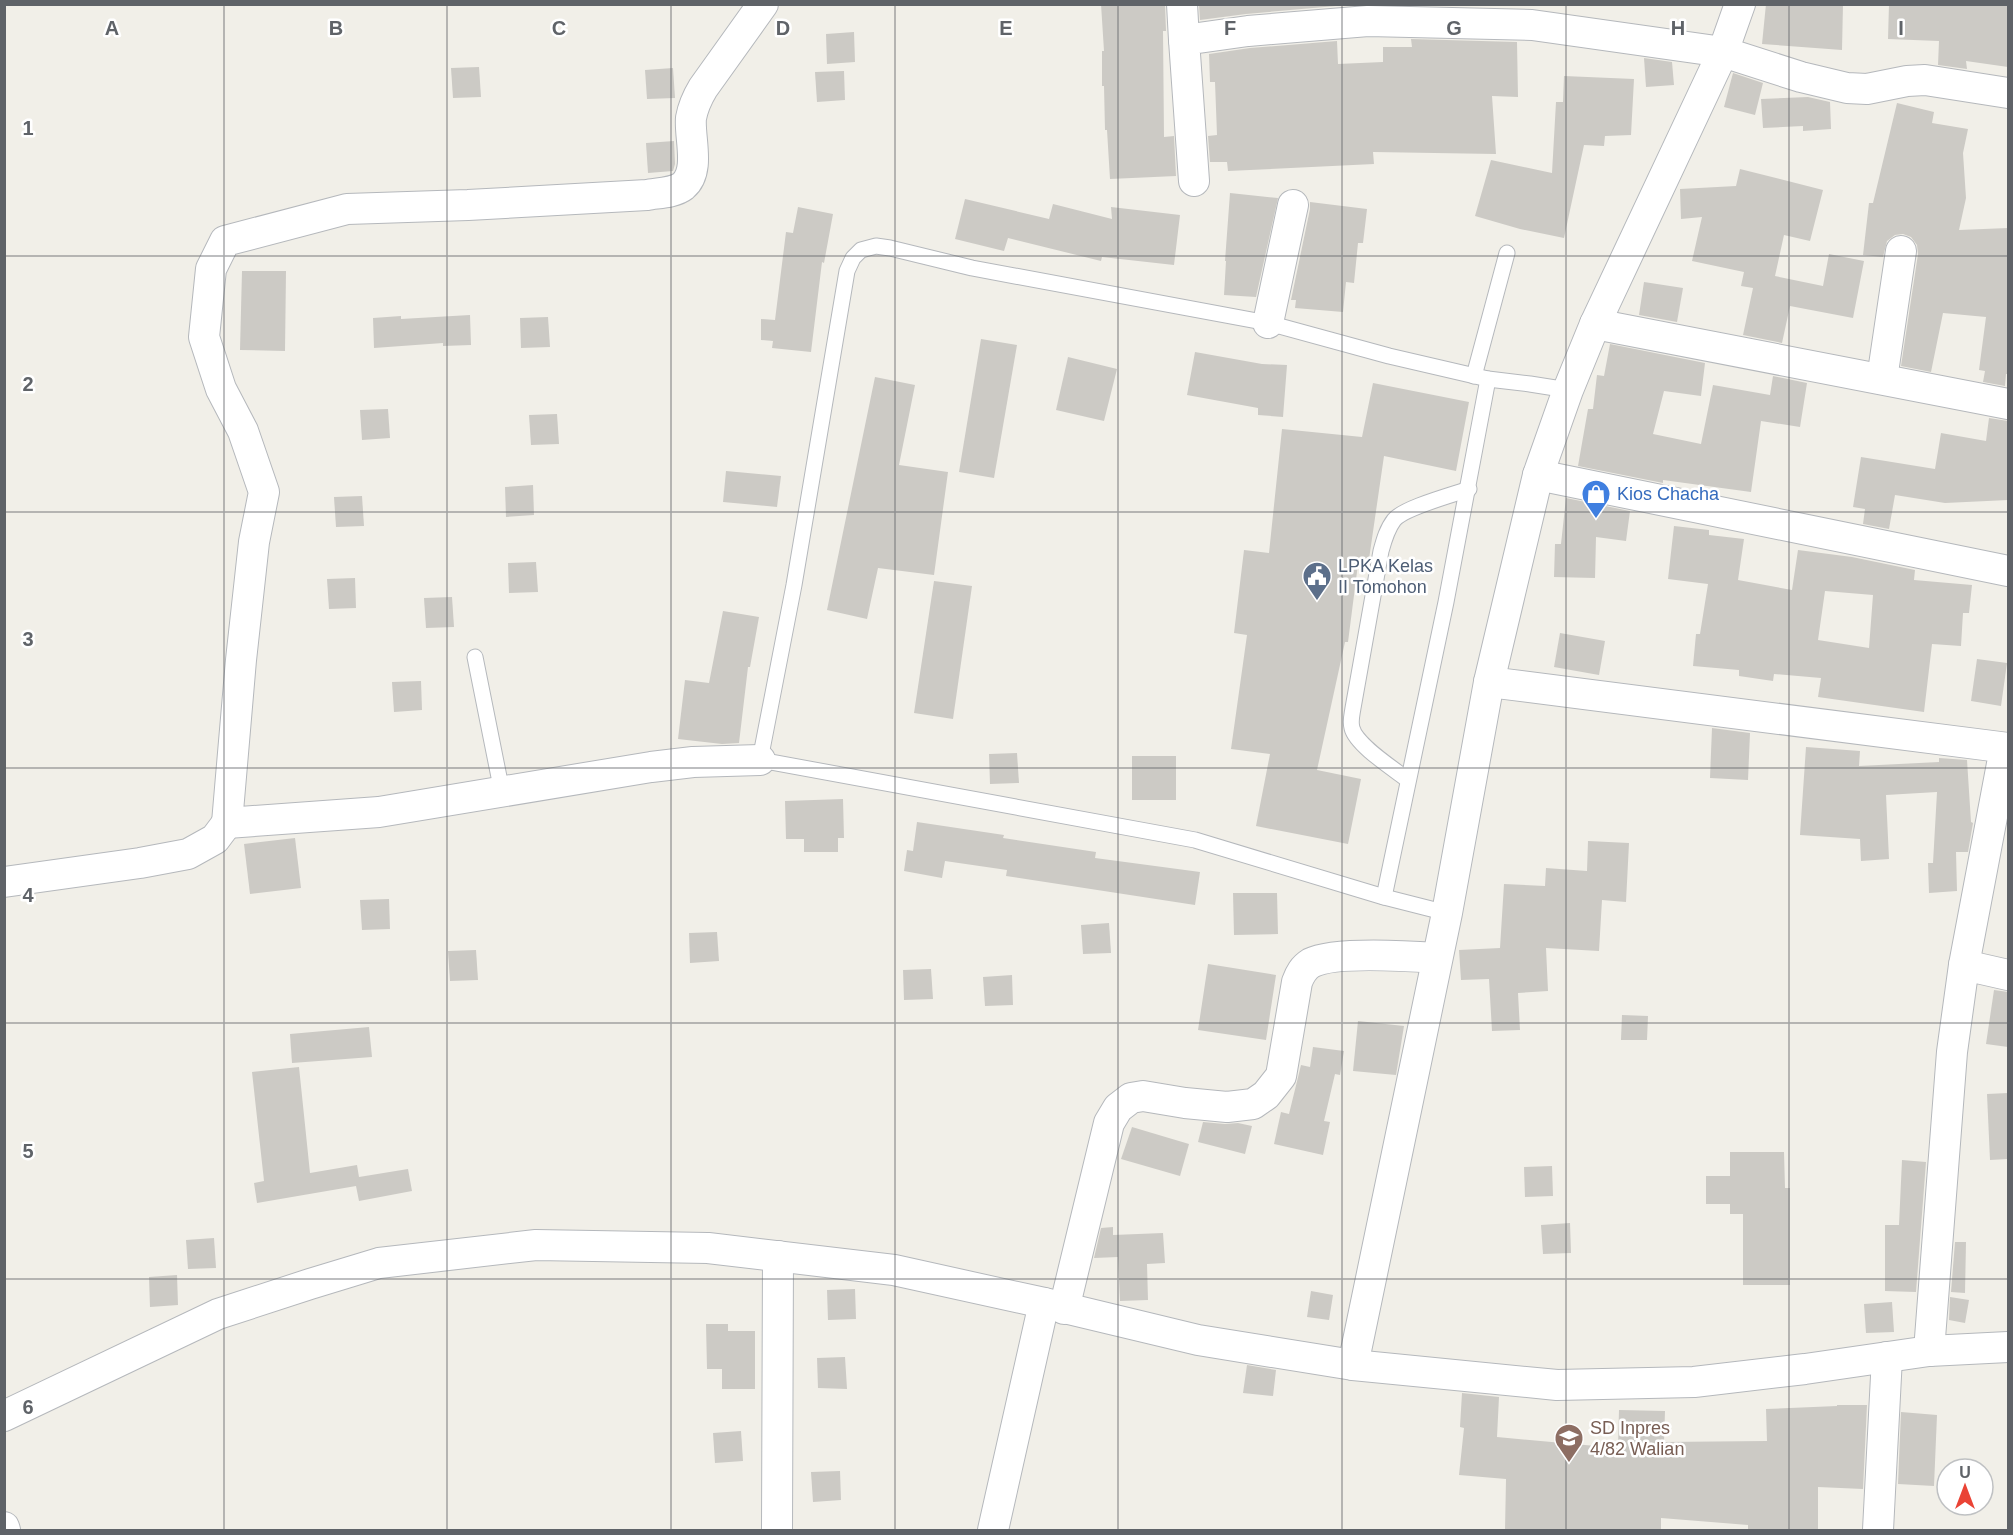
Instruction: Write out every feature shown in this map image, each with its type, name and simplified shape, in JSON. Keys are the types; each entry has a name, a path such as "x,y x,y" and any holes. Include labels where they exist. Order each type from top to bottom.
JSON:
{"street":[{"path":"4,882 188,854 215,839 227,823 254,542 264,492 243,430 221,389 204,337 211,269 225,241 347,209 647,195 670,191 682,186 689,177 694,155 691,120 695,102 763,4"},
{"path":"1182,4 1194,181"},
{"path":"1353,1365 1447,913 1489,682 1538,475 1568,390 1595,324 1723,52 1740,4"},
{"path":"1184,40 1367,13 1530,15 1723,52 1801,77 1847,88 1867,89 1925,80 2008,93"},
{"path":"1268,322 1293,204"},
{"path":"1882,380 1902,250"},
{"path":"1595,324 2008,404"},
{"path":"1538,475 2008,572"},
{"path":"1489,682 2007,748 1964,965 1952,1052 1929,1351"},
{"path":"227,823 379,812 662,765 760,760"},
{"path":"993,1530 1054,1306 1109,1123 1118,1108 1131,1098 1143,1096 1227,1107 1253,1104 1266,1095 1281,1076 1297,982 1302,970 1308,964 1320,959 1375,955 1437,958"},
{"path":"1964,965 2008,975"},
{"path":"4,1416 218,1314 379,1263 536,1245 708,1248 894,1270 1198,1340 1353,1365 1557,1385 1694,1382 1929,1351 2008,1347"},
{"path":"777,1530 778,1256"},
{"path":"1878,1530 1887,1357"}],"lane":[{"path":"1447,913 1384,897 1195,840 760,760 794,585 847,272 853,258 861,250 876,246 890,248 972,268 1268,322 1389,356 1481,378 1568,390"},
{"path":"1384,897 1468,489 1481,378 1507,253"},
{"path":"1408,780 1363,744 1351,727 1380,551 1389,527 1396,517 1468,489"},
{"path":"475,657 502,792"}],"building":[{"path":"1101,4 1165,4 1164,137 1174,136 1176,176 1110,179 1107,130 1105,130 1104,86 1102,86 1102,51 1104,51"},
{"path":"1199,4 1336,4 1336,6 1200,20"},
{"path":"1766,4 1843,4 1842,50 1762,44"},
{"path":"1889,4 2008,4 2008,67 1966,61 1967,69 1938,65 1939,41 1888,39"},
{"path":"854,32 855,62 827,64 826,34"},
{"path":"1411,39 1517,42 1518,97 1492,96 1496,154 1373,152 1374,164 1228,171 1227,162 1210,162 1208,136 1217,135 1215,82 1210,82 1209,54 1250,48 1337,41 1338,64 1383,62 1383,47 1412,47"},
{"path":"1644,58 1672,62 1674,85 1646,87"},
{"path":"479,67 481,97 453,98 451,68"},
{"path":"673,68 675,98 647,99 645,70"},
{"path":"844,71 845,100 817,102 815,72"},
{"path":"1733,73 1763,83 1755,115 1724,107"},
{"path":"1564,76 1634,79 1631,135 1605,136 1604,146 1584,145 1564,238 1520,229 1475,216 1491,160 1552,173 1556,102 1563,102"},
{"path":"1808,97 1830,102 1831,129 1803,131 1803,126 1763,128 1761,99"},
{"path":"1897,103 1934,112 1932,123 1968,129 1963,153 1966,198 1959,230 2008,228 2008,374 2006,374 2005,386 1983,382 1985,371 1979,370 1986,317 1943,313 1931,372 1901,366 1918,254 1917,245 1911,237 1903,234 1895,235 1887,241 1883,257 1863,255 1869,203 1873,203"},
{"path":"674,141 673,171 648,173 646,143"},
{"path":"1740,169 1823,190 1810,241 1784,235 1775,276 1823,286 1829,254 1864,261 1853,318 1790,306 1782,343 1743,335 1753,288 1741,286 1744,272 1692,261 1702,217 1681,219 1680,189 1736,186"},
{"path":"1230,193 1278,198 1256,297 1224,295"},
{"path":"965,199 1049,219 1053,204 1112,219 1111,207 1180,215 1174,265 1102,257 1101,261 1008,238 1004,251 955,239"},
{"path":"1310,202 1367,209 1363,243 1358,243 1354,283 1346,282 1343,312 1295,308 1296,300 1291,300"},
{"path":"798,207 833,214 824,263 822,262 811,352 772,348 773,341 761,340 761,319 775,320 786,232 793,233"},
{"path":"242,271 286,271 285,351 240,350"},
{"path":"1644,282 1683,288 1677,322 1639,315"},
{"path":"470,315 471,345 443,346 443,343 374,348 373,318 401,316 401,319"},
{"path":"548,317 550,347 521,348 520,318"},
{"path":"981,339 1017,345 994,478 959,472"},
{"path":"1610,344 1705,363 1701,396 1664,391 1653,434 1701,444 1713,385 1770,395 1773,376 1807,383 1800,427 1761,421 1751,492 1663,480 1663,483 1578,466 1588,409 1593,409 1597,375 1604,376"},
{"path":"1195,352 1262,364 1287,365 1283,417 1258,415 1258,408 1187,395"},
{"path":"1068,357 1117,369 1104,421 1056,410"},
{"path":"875,377 915,385 899,465 948,472 934,575 878,568 867,619 827,610"},
{"path":"1373,383 1469,402 1456,471 1384,456 1368,566 1358,564 1348,642 1345,642 1317,770 1361,779 1348,844 1256,826 1270,754 1231,749 1247,635 1234,633 1244,550 1269,553 1282,429 1362,437"},
{"path":"388,409 390,438 362,440 360,410"},
{"path":"557,414 559,444 531,445 529,415"},
{"path":"1989,418 2008,421 2008,500 1945,503 1895,495 1889,529 1863,524 1865,509 1853,507 1861,457 1935,469 1941,433 1986,441"},
{"path":"726,471 781,476 777,507 723,502"},
{"path":"533,485 534,515 506,517 505,487"},
{"path":"362,496 364,526 336,527 334,497"},
{"path":"1566,498 1630,511 1626,541 1596,537 1595,578 1554,577 1555,544 1561,544"},
{"path":"1674,526 1709,530 1709,535 1744,539 1738,580 1792,590 1798,550 1852,557 1915,570 1914,580 1972,585 1969,613 1963,613 1961,646 1932,644 1924,712 1818,697 1821,678 1774,674 1773,681 1739,676 1739,670 1693,666 1696,634 1700,634 1708,584 1668,579","holes":["1825,591 1873,595 1869,648 1818,640"]},
{"path":"536,562 538,592 509,593 508,563"},
{"path":"355,578 356,608 329,609 327,579"},
{"path":"934,581 972,586 953,719 914,713"},
{"path":"452,597 454,627 426,628 424,598"},
{"path":"723,611 759,617 750,667 748,667 739,743 722,744 678,739 685,680 709,683"},
{"path":"1560,633 1605,641 1599,675 1554,667"},
{"path":"1977,659 2007,663 2001,706 1971,701"},
{"path":"421,681 422,710 394,712 392,682"},
{"path":"1712,728 1750,733 1748,780 1710,778"},
{"path":"1806,747 1860,751 1859,766 1939,762 1939,758 1967,760 1971,822 1973,823 1968,852 1956,852 1957,891 1929,893 1928,863 1933,863 1937,792 1886,795 1889,859 1861,861 1860,839 1800,835"},
{"path":"1017,753 1019,783 990,784 989,754"},
{"path":"1132,756 1176,756 1176,800 1132,800"},
{"path":"843,799 844,838 838,838 838,852 804,852 804,839 786,839 785,801"},
{"path":"917,822 1096,852 1095,858 1200,872 1195,905 1006,876 1007,870 945,861 942,878 904,871 907,850 913,851"},
{"path":"295,838 301,888 250,894 244,844"},
{"path":"1588,841 1629,843 1626,902 1602,900 1599,951 1546,948 1548,991 1518,993 1520,1030 1492,1031 1489,979 1461,980 1459,950 1500,948 1504,884 1545,886 1546,868 1587,871"},
{"path":"1233,893 1277,893 1278,934 1234,935"},
{"path":"389,899 390,929 362,930 360,900"},
{"path":"1109,923 1111,953 1083,954 1081,925"},
{"path":"717,932 719,961 690,963 689,933"},
{"path":"476,950 478,980 450,981 448,951"},
{"path":"1208,964 1276,975 1266,1040 1198,1030"},
{"path":"931,969 933,999 904,1000 903,970"},
{"path":"1012,975 1013,1005 985,1006 983,977"},
{"path":"1994,990 2008,992 2008,1047 1986,1044"},
{"path":"1622,1015 1648,1016 1647,1040 1621,1040"},
{"path":"1358,1021 1404,1026 1396,1075 1353,1071"},
{"path":"369,1027 372,1057 292,1063 290,1034"},
{"path":"1313,1047 1344,1051 1340,1075 1335,1074 1324,1121 1330,1122 1323,1155 1274,1144 1281,1112 1289,1114 1301,1065 1310,1067"},
{"path":"299,1067 310,1173 357,1165 359,1177 408,1169 412,1191 359,1201 356,1186 257,1203 254,1183 264,1181 252,1072"},
{"path":"2008,1093 2008,1159 1990,1160 1987,1094"},
{"path":"1203,1122 1238,1123 1252,1126 1245,1154 1198,1142"},
{"path":"1132,1127 1189,1144 1180,1176 1121,1159"},
{"path":"1730,1152 1784,1152 1785,1188 1790,1188 1790,1285 1743,1285 1743,1214 1730,1214 1730,1204 1706,1204 1706,1176 1730,1176"},
{"path":"1902,1160 1926,1162 1916,1292 1885,1291 1885,1225 1899,1225"},
{"path":"1552,1166 1553,1196 1525,1197 1524,1167"},
{"path":"1570,1223 1571,1253 1543,1254 1541,1225"},
{"path":"1113,1227 1113,1235 1163,1233 1165,1263 1147,1264 1148,1300 1120,1301 1118,1257 1094,1258 1101,1228"},
{"path":"214,1238 216,1268 188,1269 186,1240"},
{"path":"1955,1242 1966,1242 1965,1293 1951,1292"},
{"path":"177,1275 178,1305 150,1307 149,1277"},
{"path":"855,1289 856,1319 828,1320 827,1290"},
{"path":"1311,1291 1333,1295 1329,1320 1307,1317"},
{"path":"1950,1297 1969,1300 1965,1323 1949,1320"},
{"path":"1892,1302 1894,1332 1866,1333 1864,1304"},
{"path":"706,1324 728,1324 728,1331 755,1331 755,1389 722,1389 722,1369 707,1369"},
{"path":"845,1357 847,1389 818,1388 817,1358"},
{"path":"1247,1365 1276,1370 1273,1396 1243,1393"},
{"path":"1462,1393 1499,1397 1497,1437 1618,1448 1619,1410 1665,1411 1664,1442 1767,1441 1766,1409 1867,1405 1863,1489 1818,1487 1818,1530 1748,1530 1748,1525 1661,1518 1661,1530 1505,1530 1506,1479 1459,1475 1464,1428 1460,1427"},
{"path":"1901,1412 1937,1415 1934,1486 1898,1484"},
{"path":"741,1431 743,1461 715,1463 713,1433"},
{"path":"840,1471 841,1500 813,1502 811,1472"}],"place":[{"name":"Kios Chacha","path":"1596,520"},
{"name":"LPKA Kelas II Tomohon","path":"1317,602"},
{"name":"SD Inpres 4/82 Walian","path":"1569,1464"}]}
